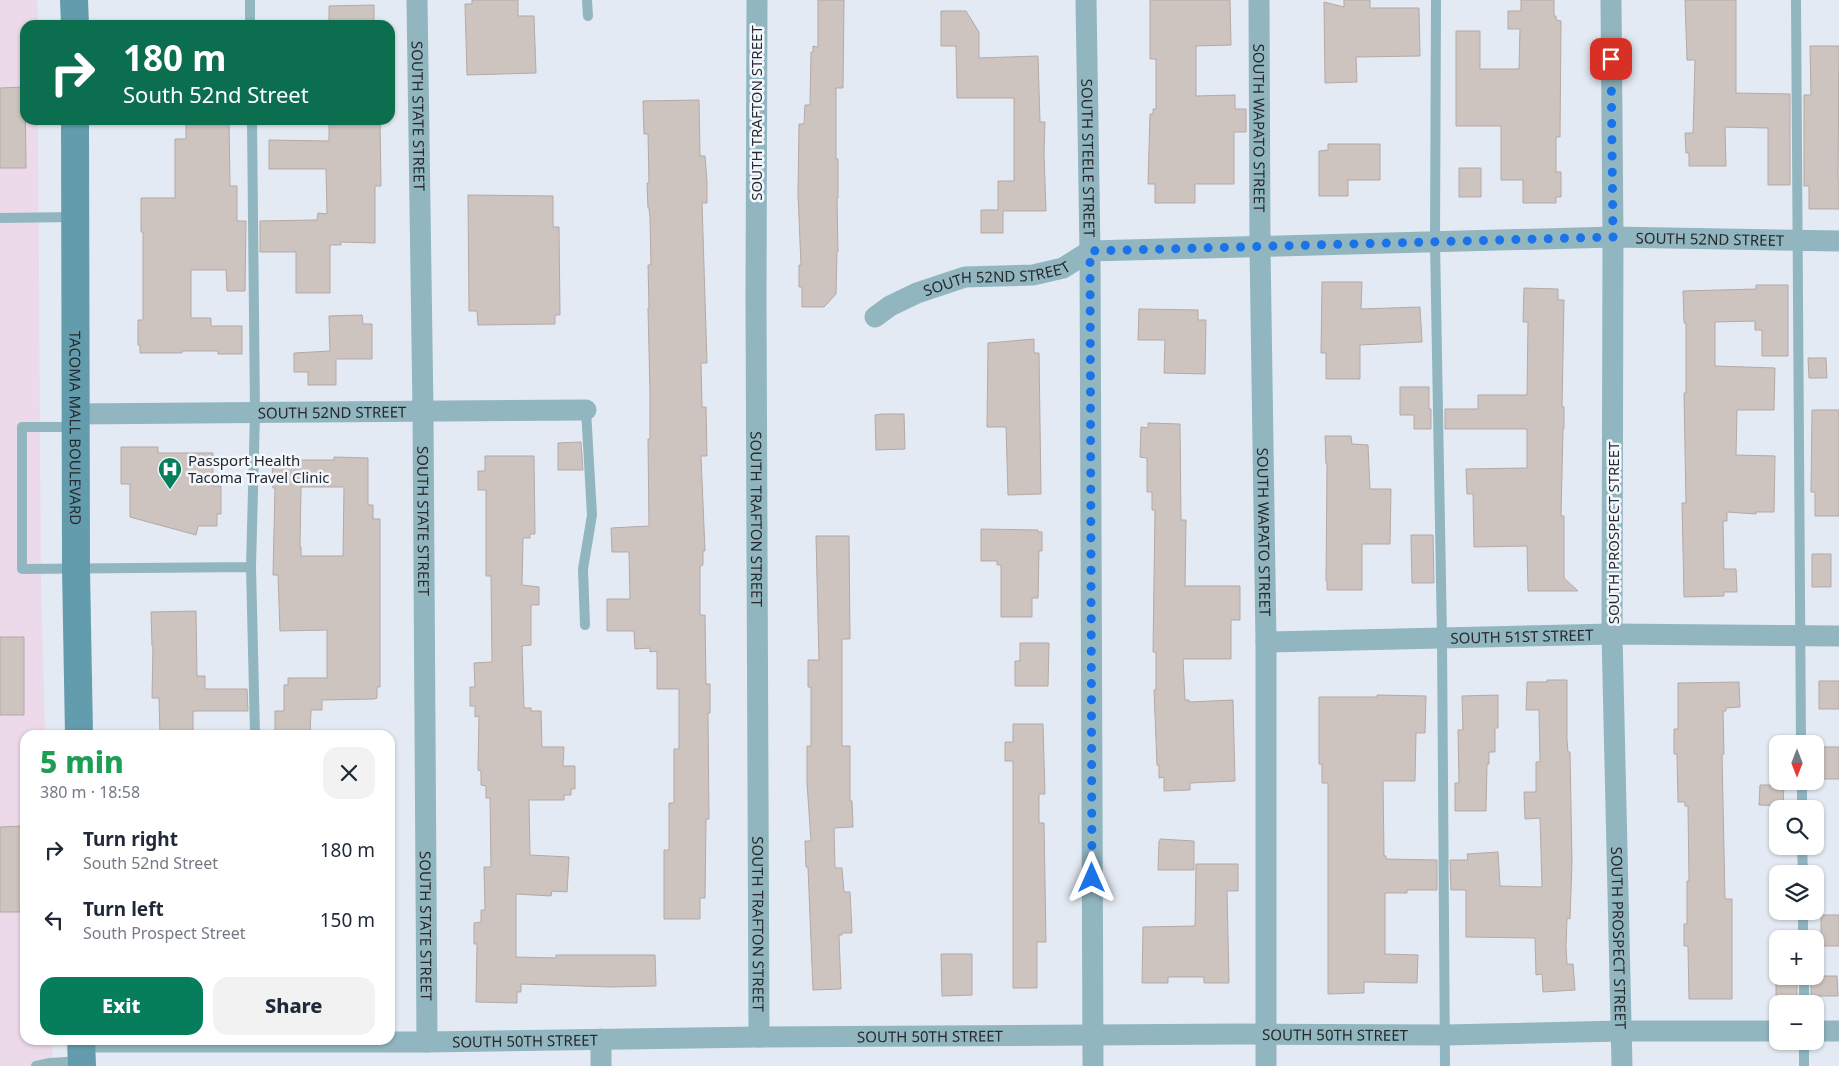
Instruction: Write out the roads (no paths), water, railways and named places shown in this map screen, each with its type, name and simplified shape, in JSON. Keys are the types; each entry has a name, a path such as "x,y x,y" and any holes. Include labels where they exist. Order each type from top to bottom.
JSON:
{"main road":[{"path":"74,0 74,20"},
{"name":"TACOMA MALL BOULEVARD","path":"75,125 76,569 79,730"}],"street":[{"name":"SOUTH STATE STREET","path":"417,0 423,412 427,1042"},
{"name":"SOUTH TRAFTON STREET","path":"757,0 758,1037"},
{"name":"SOUTH STEELE STREET","path":"1086,0 1090,251 1093,1066"},
{"name":"SOUTH WAPATO STREET","path":"1259,0 1260,247 1266,642 1266,1066"},
{"name":"SOUTH PROSPECT STREET","path":"1611,0 1613,237 1612,634 1622,1066"},
{"name":"SOUTH 52ND STREET","path":"875,317 890,306 917,293 965,278 1033,275 1063,268 1090,251 1613,237 1839,241"},
{"name":"SOUTH 52ND STREET","path":"77,420 255,413 586,410"},
{"name":"SOUTH 51ST STREET","path":"1266,642 1612,634 1839,636"},
{"name":"SOUTH 50TH STREET","path":"395,1042 758,1037 1266,1034 1445,1035 1621,1031 1769,1031"},
{"path":"1824,1031 1839,1031"},
{"path":"601,1039 601,1066"},
{"name":"SOUTH 50TH STREET","path":"81,1052 191,1045"}],"lane":[{"path":"250,0 250,20"},
{"path":"588,0 588,16"},
{"path":"1436,0 1435,242 1442,638 1445,1066"},
{"path":"1796,0 1801,735"},
{"path":"252,125 255,413 251,567 255,730"},
{"path":"0,218 76,217"},
{"path":"585,625 584,569 592,515 586,410"},
{"path":"77,420 22,427 22,569 251,567"},
{"path":"1804,1050 1804,1066"},
{"path":"36,1066 81,1052"}],"place":[{"name":"Passport Health Tacoma Travel Clinic","path":"170,490"}]}
